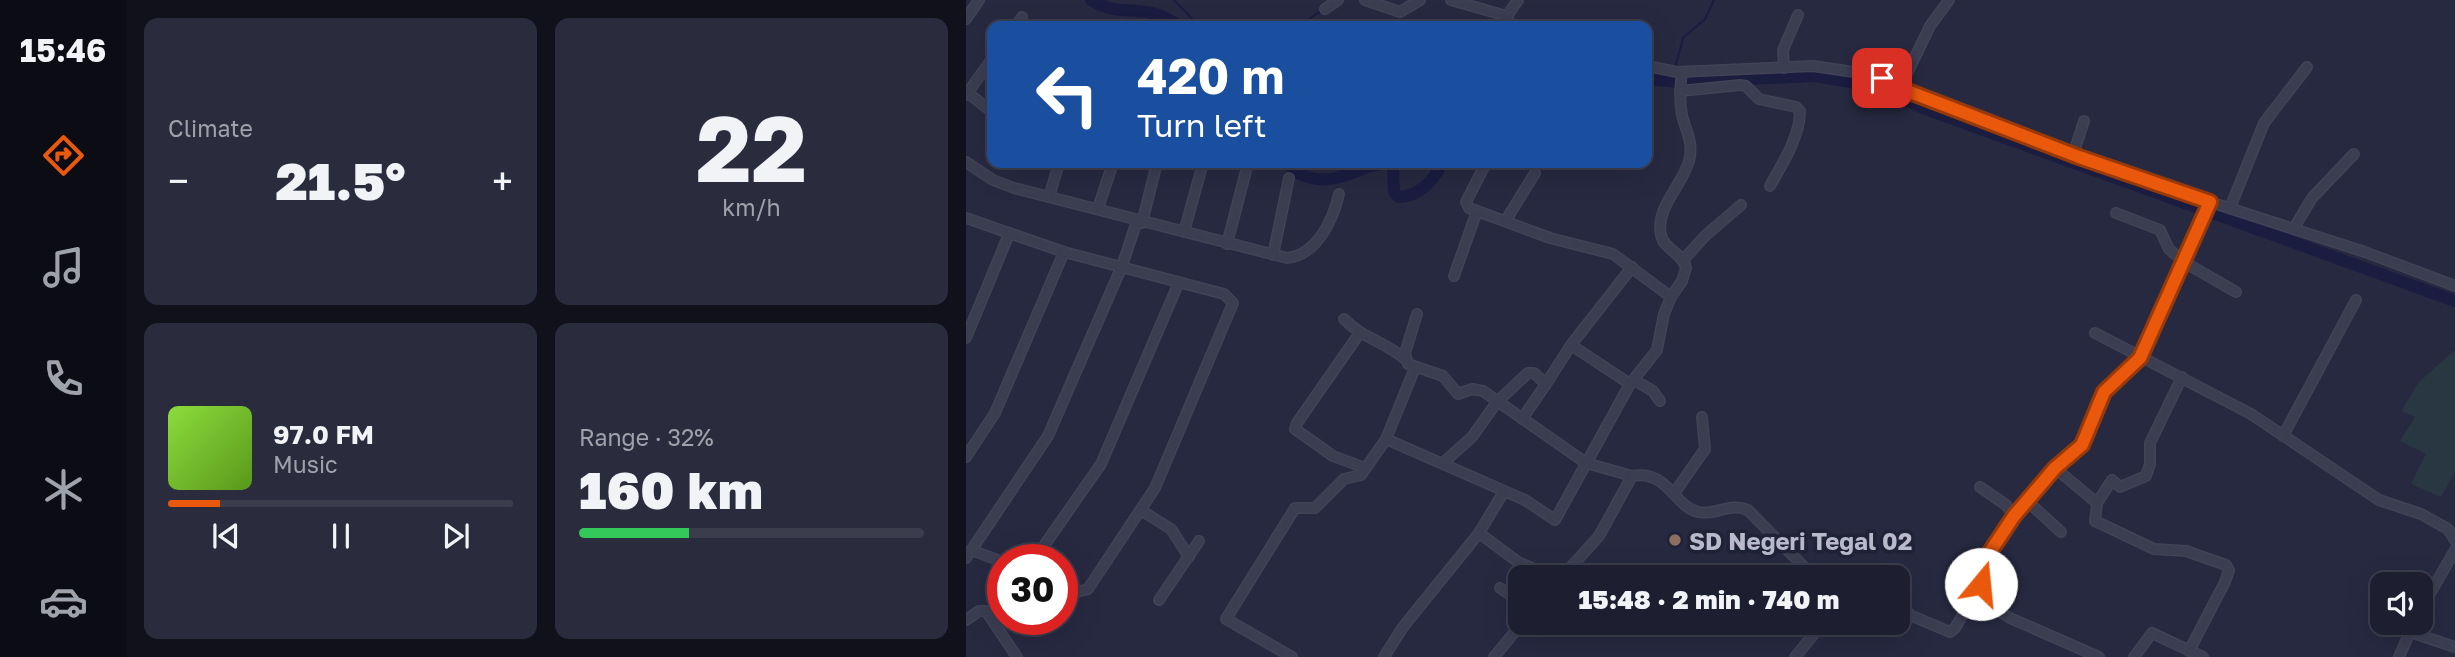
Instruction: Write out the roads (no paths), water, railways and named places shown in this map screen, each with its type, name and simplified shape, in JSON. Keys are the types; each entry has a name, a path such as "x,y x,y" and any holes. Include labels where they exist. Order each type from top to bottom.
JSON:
{"street":[{"path":"966,19 979,0"},
{"path":"1325,9 1338,0"},
{"path":"1364,0 1400,12 1420,0"},
{"path":"1451,0 1507,16"},
{"path":"1507,16 1518,0"},
{"path":"1901,86 1933,20 1950,0"},
{"path":"1784,68 1783,50 1798,15"},
{"path":"1507,16 1509,21"},
{"path":"987,66 967,94 987,108"},
{"path":"1652,67 1682,72 1813,66 1874,75 1910,92 2209,205 2230,208 2294,228 2455,286"},
{"path":"2230,208 2264,123 2307,67"},
{"path":"1385,439 1444,462 1503,493 1525,500 1550,519 1557,520 1632,382 1657,350 1664,314 1686,273 1684,260 1663,241 1660,227 1665,208 1690,158 1690,137 1682,116 1682,72"},
{"path":"1680,91 1740,85 1759,99 1796,107 1800,111 1785,159 1770,186"},
{"path":"2073,155 2084,121"},
{"path":"2294,228 2312,198 2354,155"},
{"path":"966,162 993,180 1273,256 1295,257 1306,251 1325,231 1339,194"},
{"path":"1049,197 1058,168"},
{"path":"1098,208 1111,168"},
{"path":"987,558 969,554 1048,436 1140,222 1156,168"},
{"path":"1184,232 1202,168"},
{"path":"1227,244 1247,168"},
{"path":"1483,168 1466,202 1469,208 1550,238 1602,250 1632,267 1671,297"},
{"path":"1506,220 1535,173"},
{"path":"1273,256 1289,178"},
{"path":"1684,260 1706,234 1741,205"},
{"path":"1910,614 1950,632 1981,584 1982,564 2025,500 2055,468 2082,445 2109,385 2140,358 2209,205"},
{"path":"1454,276 1476,211"},
{"path":"2116,213 2160,230 2169,249 2184,262 2236,292"},
{"path":"966,218 1064,251 1229,296 1233,309 1155,488 1088,589 1078,592"},
{"path":"966,338 1009,234"},
{"path":"966,457 995,413 1064,251"},
{"path":"1522,419 1571,345 1632,267"},
{"path":"1045,544 1101,464 1179,282"},
{"path":"2283,436 2356,300"},
{"path":"1405,359 1417,314"},
{"path":"1345,319 1359,334 1382,342 1415,368 1443,376 1458,394 1476,389 1586,463 1632,476 1651,477 1675,492 1700,513 1737,506 1748,510 1802,565"},
{"path":"2095,333 2251,414 2379,500 2421,514 2448,529 2455,540"},
{"path":"1359,334 1295,429 1333,456 1365,468"},
{"path":"1571,345 1632,382 1653,391 1660,401"},
{"path":"1292,657 1278,654 1226,620 1295,508 1315,508 1345,479 1361,475 1385,439 1415,368"},
{"path":"1444,462 1472,437 1497,402 1530,373 1546,384"},
{"path":"2182,377 2150,443 2150,464 2146,476 2120,486 2112,480 2097,503 2095,521 2154,549 2186,551 2227,565 2229,570 2225,582 2189,651"},
{"path":"1675,492 1705,449 1702,417"},
{"path":"2055,468 2097,503"},
{"path":"1572,565 1598,536 1632,476"},
{"path":"1980,487 2006,505 2014,516"},
{"path":"1384,657 1403,627 1479,533 1503,493"},
{"path":"2025,500 2061,532"},
{"path":"1142,511 1171,529 1189,557"},
{"path":"1479,533 1525,565"},
{"path":"1158,600 1199,541"},
{"path":"2433,588 2455,550"},
{"path":"1500,588 1508,593"},
{"path":"1973,595 2010,618 2099,657"},
{"path":"966,620 979,611 986,611 1017,657"},
{"path":"2134,657 2152,633 2203,657"},
{"path":"1494,657 1512,635"},
{"path":"1796,657 1813,635"},
{"path":"2399,657 2409,635"},
{"path":"2429,635 2455,647"}],"waterway":[{"path":"1091,0 1113,9 1154,14 1171,21"},
{"path":"1174,0 1194,21"},
{"path":"1469,0 1505,10"},
{"path":"1675,68 1683,38 1705,19 1714,0"},
{"path":"1306,21 1321,11"},
{"path":"1652,79 1679,82 1815,76 1880,87 1923,108 2455,301"},
{"path":"1293,168 1293,171 1308,177 1322,179 1333,179 1364,168"},
{"path":"1393,168 1394,192 1399,197 1419,191 1439,168"}],"place":[{"name":"SD Negeri Tegal 02","path":"1675,540"}]}
